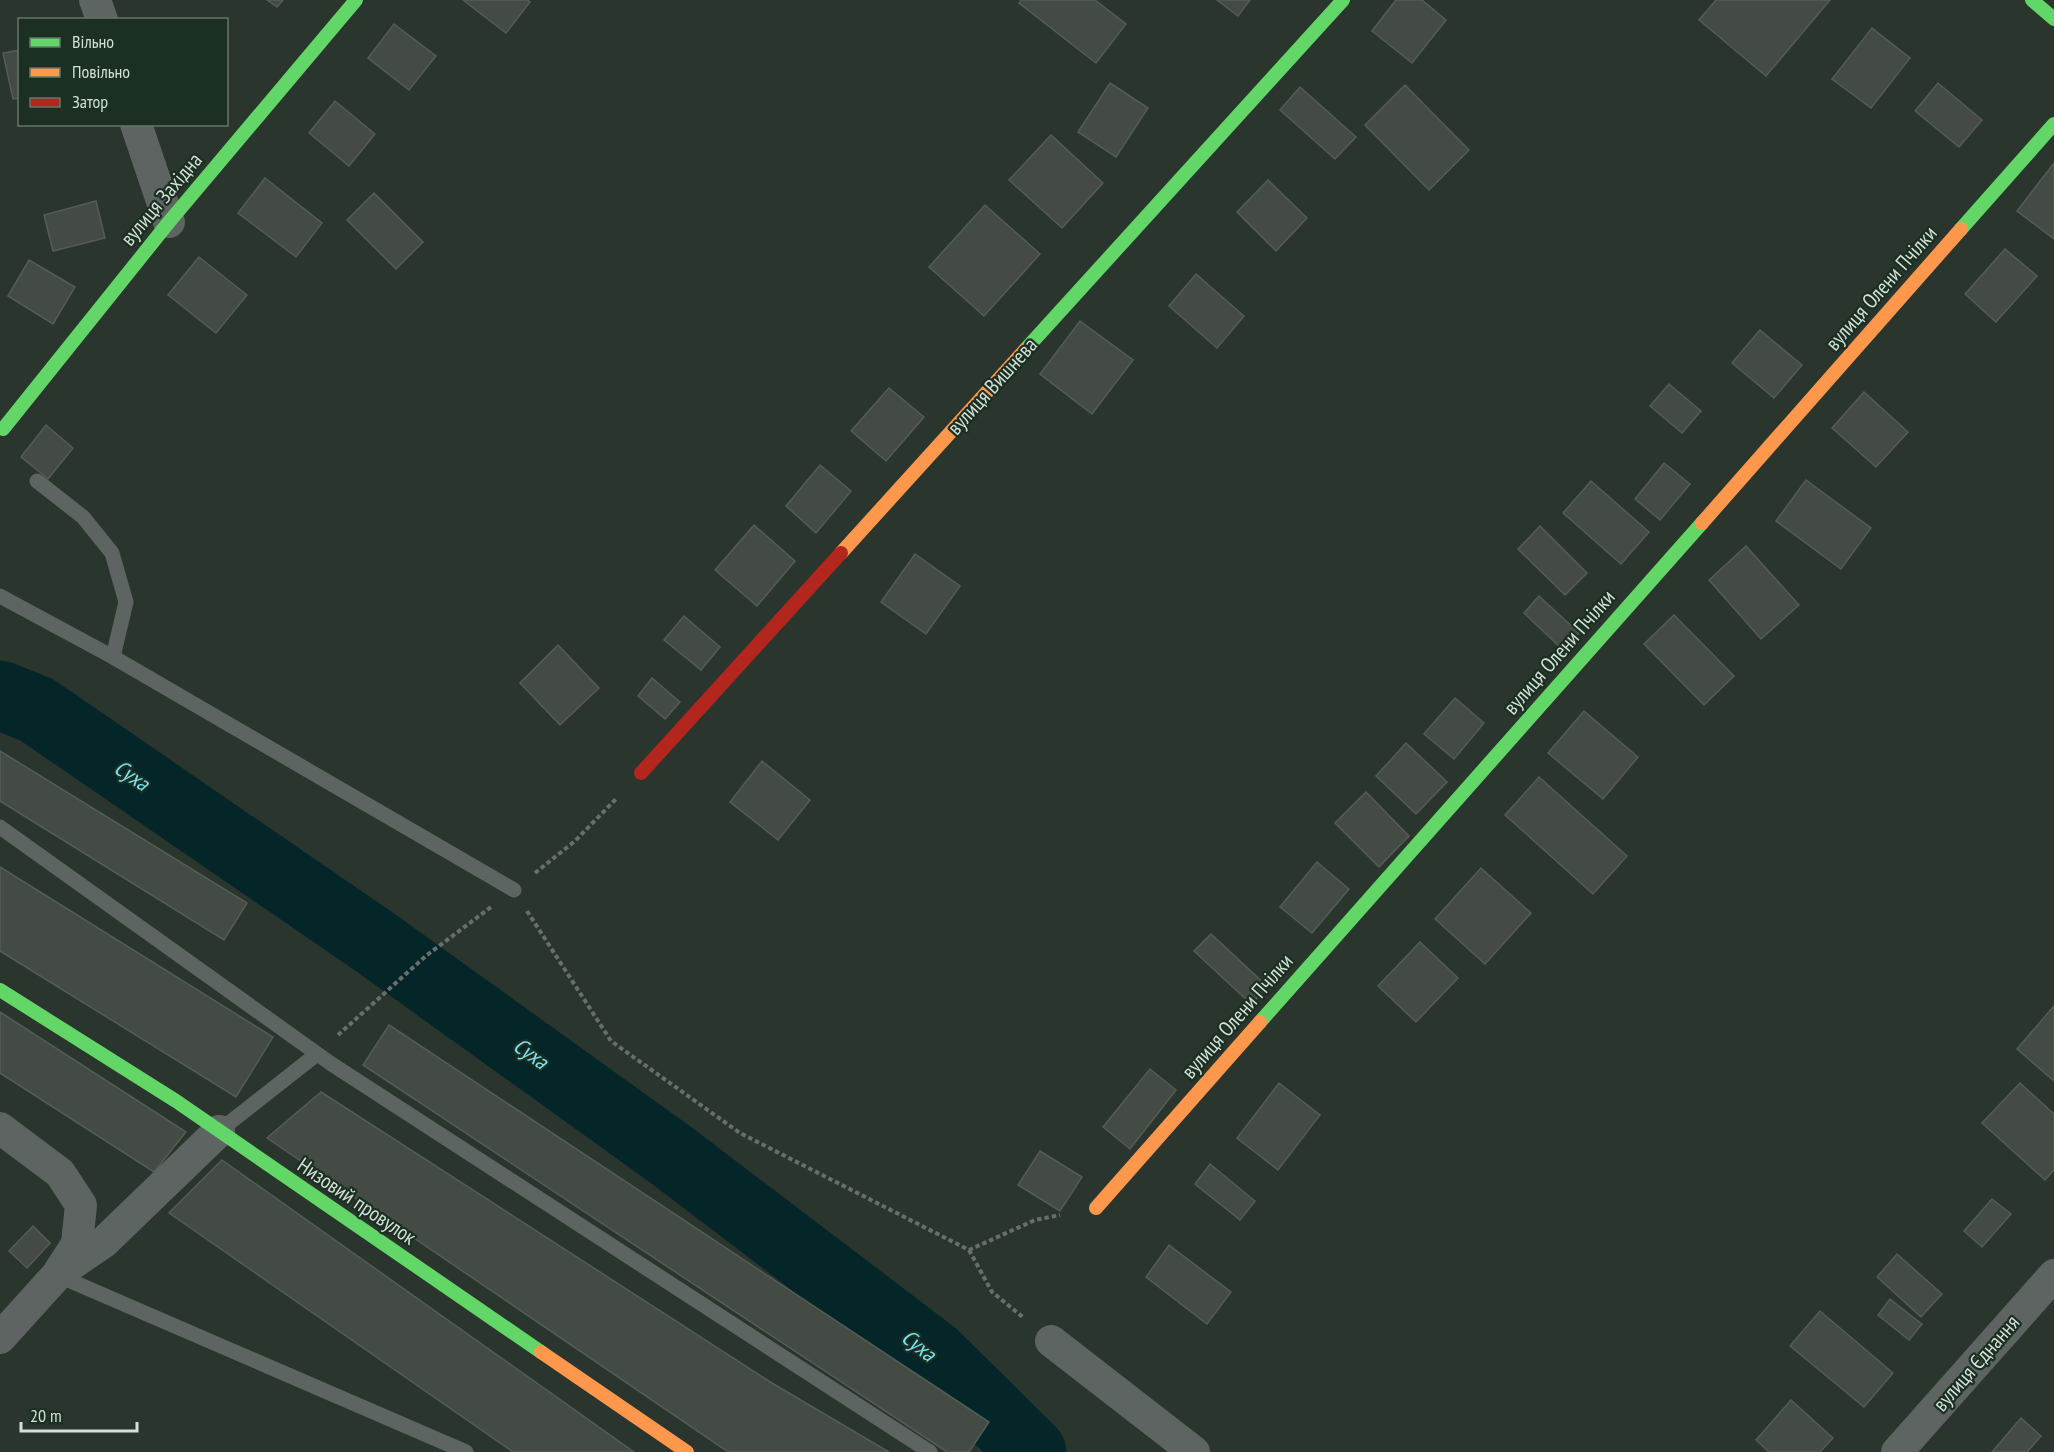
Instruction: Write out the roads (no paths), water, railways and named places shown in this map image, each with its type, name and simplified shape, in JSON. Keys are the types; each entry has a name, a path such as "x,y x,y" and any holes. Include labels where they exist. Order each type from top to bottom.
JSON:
{"street":[{"path":"95,0 101,18"},
{"name":"вулиця Західна","path":"3,429 169,222 356,0"},
{"name":"вулиця Вишнева","path":"641,773 1343,0"},
{"path":"2032,0 2054,19"},
{"name":"вулиця Олени Пчілки","path":"1096,1208 2054,124"},
{"path":"137,126 169,222"},
{"name":"Низовий провулок","path":"0,990 176,1101 687,1452"},
{"path":"0,1128 60,1173 81,1205 77,1244 57,1275 0,1338"},
{"path":"57,1275 104,1242 219,1131"},
{"name":"вулиця Єднання","path":"1898,1452 2054,1275"},
{"path":"1051,1341 1194,1452"}],"lane":[{"path":"37,481 83,517 112,553 126,602 113,657"},
{"path":"0,596 113,657 514,890"},
{"path":"0,827 317,1054 930,1452"},
{"path":"219,1131 317,1054"},
{"path":"57,1275 466,1452"}],"waterway":[{"name":"Суха","path":"0,695 37,710 376,943 671,1155 934,1355 1032,1452"}]}
